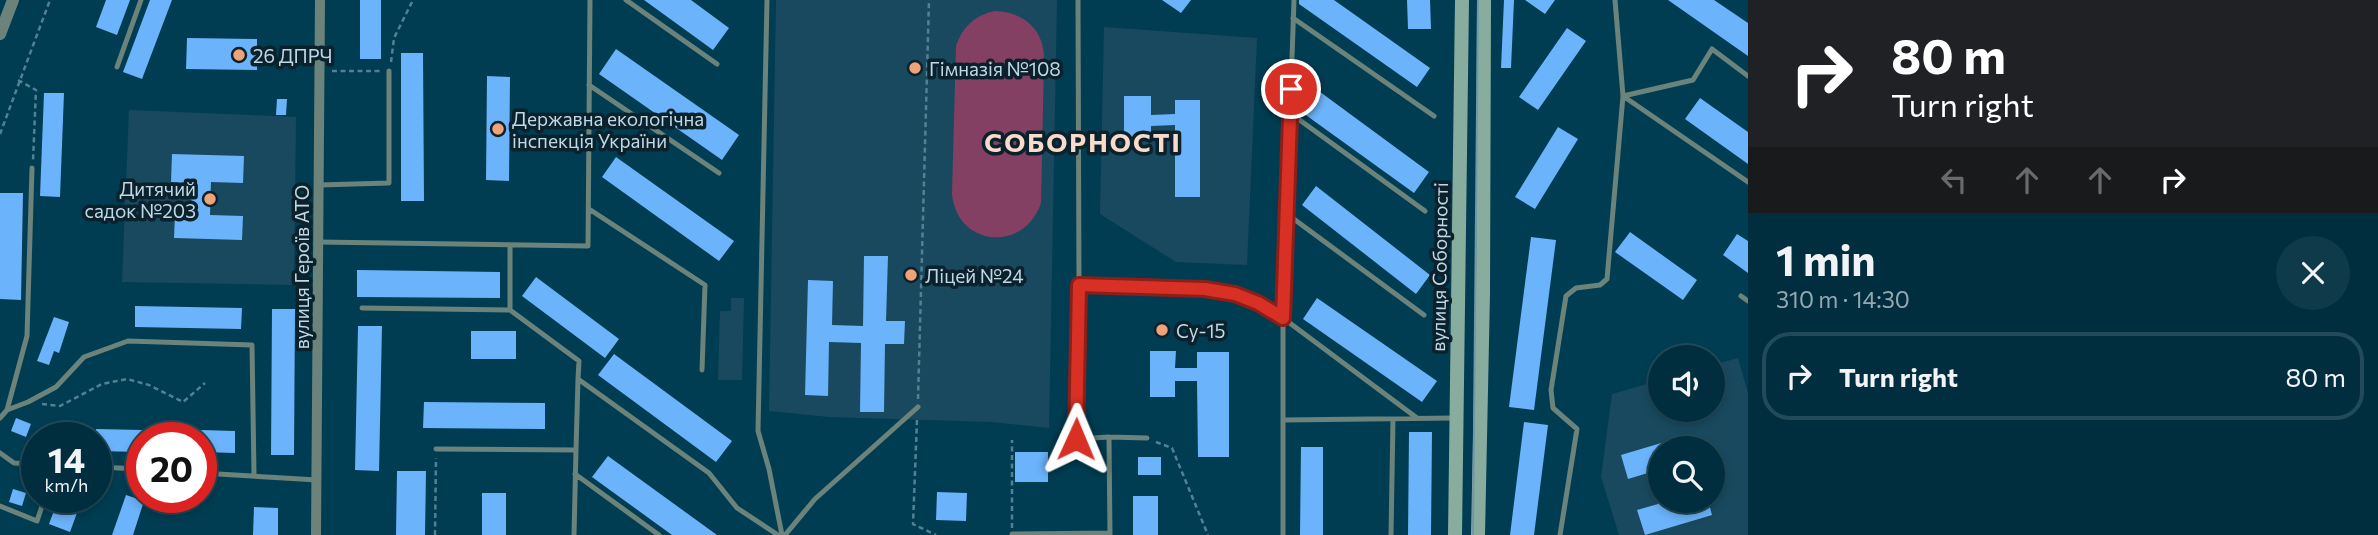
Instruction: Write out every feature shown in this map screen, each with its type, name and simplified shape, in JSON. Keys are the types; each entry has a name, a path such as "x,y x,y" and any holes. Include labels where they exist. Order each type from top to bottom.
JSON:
{"main road":[{"name":"вулиця Соборності","path":"1455,535 1462,0"},
{"path":"1478,535 1483,293 1484,0"}],"street":[{"path":"0,34 3,16 13,0"},
{"name":"вулиця Героїв АТО","path":"316,535 320,0"}],"lane":[{"path":"117,67 141,0"},
{"path":"318,242 588,246 590,0"},
{"path":"626,0 717,64"},
{"path":"767,0 758,431 769,469 781,535"},
{"path":"1078,0 1079,285 1076,439 1147,438"},
{"path":"1283,535 1283,318 1294,0"},
{"path":"1560,535 1577,429 1553,408 1551,390 1566,296 1576,288 1600,285 1607,279 1623,96 1615,0"},
{"path":"1293,18 1434,116"},
{"path":"1623,96 1693,80 1712,49 1748,76"},
{"path":"318,184 389,183 389,71"},
{"path":"589,85 719,173"},
{"path":"1623,96 1748,182"},
{"path":"1290,113 1425,211"},
{"path":"0,418 7,410 27,336 32,168"},
{"path":"589,209 705,285 702,370"},
{"path":"1287,214 1424,314"},
{"path":"510,246 510,310"},
{"path":"1079,285 1215,290 1258,303 1283,318 1417,418"},
{"path":"1741,296 1748,301"},
{"path":"362,308 510,310 579,362 574,535"},
{"path":"7,410 56,387 84,357 128,341 253,345 254,475"},
{"path":"578,379 709,473 737,508 781,535"},
{"path":"781,535 815,499 918,407"},
{"path":"1284,420 1457,418"},
{"path":"1391,535 1393,419"},
{"path":"1012,534 1110,534 1109,438"},
{"path":"436,449 576,450"},
{"path":"0,453 14,463 21,463"},
{"path":"217,473 317,480"},
{"path":"575,474 659,535"},
{"path":"0,506 37,521 40,513"}],"path":[{"path":"0,134 50,0"},
{"path":"320,71 389,71 394,38 413,0"},
{"path":"929,0 913,524 936,535"},
{"path":"18,80 36,90 32,168"},
{"path":"28,402 60,406 103,384 127,379 149,385 183,402 205,383"},
{"path":"1147,438 1172,448 1209,535"},
{"path":"1012,534 1013,440"},
{"path":"435,535 436,449"}],"shaded area":[{"name":"Ліцей №24","path":"776,0 1057,0 1049,428 993,422 829,417 769,411"},
{"path":"995,11 1015,15 1030,24 1040,39 1044,59 1041,203 1032,219 1021,230 1007,236 992,237 978,233 966,225 957,212 952,194 956,46 970,23 981,15"},
{"path":"1104,27 1257,38 1247,265 1176,262 1100,214"},
{"name":"Дитячий садок №203","path":"129,110 296,117 294,285 122,282"},
{"path":"731,298 744,298 742,380 718,380 720,311 731,311"},
{"path":"1738,358 1748,393 1748,535 1619,535 1601,477 1612,394 1648,384 1648,422 1725,422 1725,362"}],"building":[{"path":"106,0 130,0 117,35 96,27"},
{"path":"150,0 172,0 142,79 123,72"},
{"path":"360,0 381,0 381,59 360,59"},
{"path":"644,0 691,0 729,28 713,50"},
{"path":"1162,0 1191,0 1181,13"},
{"path":"1299,0 1334,0 1430,68 1417,87 1299,4"},
{"path":"1407,0 1430,0 1431,29 1408,29"},
{"path":"1504,0 1514,0 1511,68 1501,68"},
{"path":"1525,0 1555,0 1545,14"},
{"path":"1668,0 1714,0 1748,23 1748,56"},
{"path":"1567,28 1586,41 1538,110 1519,97"},
{"path":"187,38 257,39 257,70 186,69"},
{"path":"616,49 739,135 722,160 599,74"},
{"path":"401,53 423,53 424,201 401,201"},
{"name":"Державна екологічна інспекція України","path":"487,76 510,77 509,181 486,180"},
{"path":"1312,86 1429,172 1414,193 1296,108"},
{"path":"44,93 64,93 60,197 40,196"},
{"path":"1124,96 1151,96 1151,115 1175,114 1175,100 1200,100 1200,197 1175,197 1175,125 1151,126 1151,141 1124,141"},
{"path":"1700,98 1748,132 1748,164 1685,119"},
{"path":"277,99 287,99 286,115 276,115"},
{"path":"1558,127 1578,139 1535,209 1515,197"},
{"path":"172,154 244,156 243,183 211,182 210,215 243,216 242,240 174,238 175,213 191,213 192,183 171,182"},
{"path":"616,157 734,241 719,261 602,177"},
{"path":"1316,186 1430,275 1416,294 1302,205"},
{"path":"0,193 23,193 21,300 0,299"},
{"path":"1630,232 1697,280 1683,300 1615,252"},
{"path":"1737,234 1748,241 1748,273 1723,255"},
{"path":"1531,237 1556,240 1534,410 1509,407"},
{"path":"864,256 888,256 886,321 905,321 904,344 885,344 884,412 860,412 861,343 829,342 828,396 805,395 808,280 833,281 832,325 863,326"},
{"path":"357,270 500,272 500,298 357,297"},
{"path":"536,277 619,339 605,358 522,296"},
{"path":"1317,298 1437,381 1422,402 1303,319"},
{"path":"135,306 242,308 241,329 135,327"},
{"path":"272,309 295,309 294,455 271,455"},
{"path":"54,317 69,322 59,353 54,351 49,365 37,361"},
{"path":"358,326 382,326 379,471 355,470"},
{"path":"471,331 516,331 516,359 471,359"},
{"path":"1150,351 1176,351 1175,368 1197,368 1197,352 1229,352 1229,457 1198,457 1197,381 1175,381 1175,397 1150,397"},
{"path":"614,354 732,441 716,462 598,375"},
{"path":"424,402 545,403 545,429 423,428"},
{"path":"16,418 26,422 21,422 21,435 11,431"},
{"path":"1524,422 1548,425 1534,535 1510,535"},
{"path":"112,429 126,430 126,452 112,451"},
{"path":"217,430 235,431 235,453 217,452"},
{"path":"1409,432 1432,432 1431,535 1408,535"},
{"path":"1301,447 1323,447 1323,535 1300,535"},
{"path":"1648,447 1648,473 1628,479 1621,455"},
{"path":"1015,452 1048,452 1048,482 1015,482"},
{"path":"608,456 717,535 672,535 592,477"},
{"path":"1138,457 1161,457 1161,475 1138,475"},
{"path":"397,471 426,471 425,535 396,535"},
{"path":"13,489 21,491 21,506 9,502"},
{"path":"937,492 967,493 966,521 936,520"},
{"path":"482,493 506,493 506,535 482,535"},
{"path":"126,495 126,513 140,513 133,535 112,535"},
{"path":"1133,496 1158,496 1158,535 1133,535"},
{"path":"254,507 278,508 278,535 253,535"},
{"path":"1648,507 1648,513 1712,515 1645,535 1637,510"},
{"path":"53,513 77,513 70,532 49,524"}],"tram line":[{"path":"1473,535 1478,0"}],"place":[{"name":"26 ДПРЧ","path":"239,55"},
{"name":"Гімназія №108","path":"915,68"},
{"name":"Державна екологічна інспекція України","path":"498,129"},
{"name":"Дитячий садок №203","path":"210,199"},
{"name":"Ліцей №24","path":"911,275"},
{"name":"Су-15","path":"1162,330"}],"district":[{"name":"СОБОРНОСТІ","path":"1083,141"}],"route":[{"path":"1076,439 1079,285 1205,289 1235,294 1258,303 1283,318 1291,89"}]}
